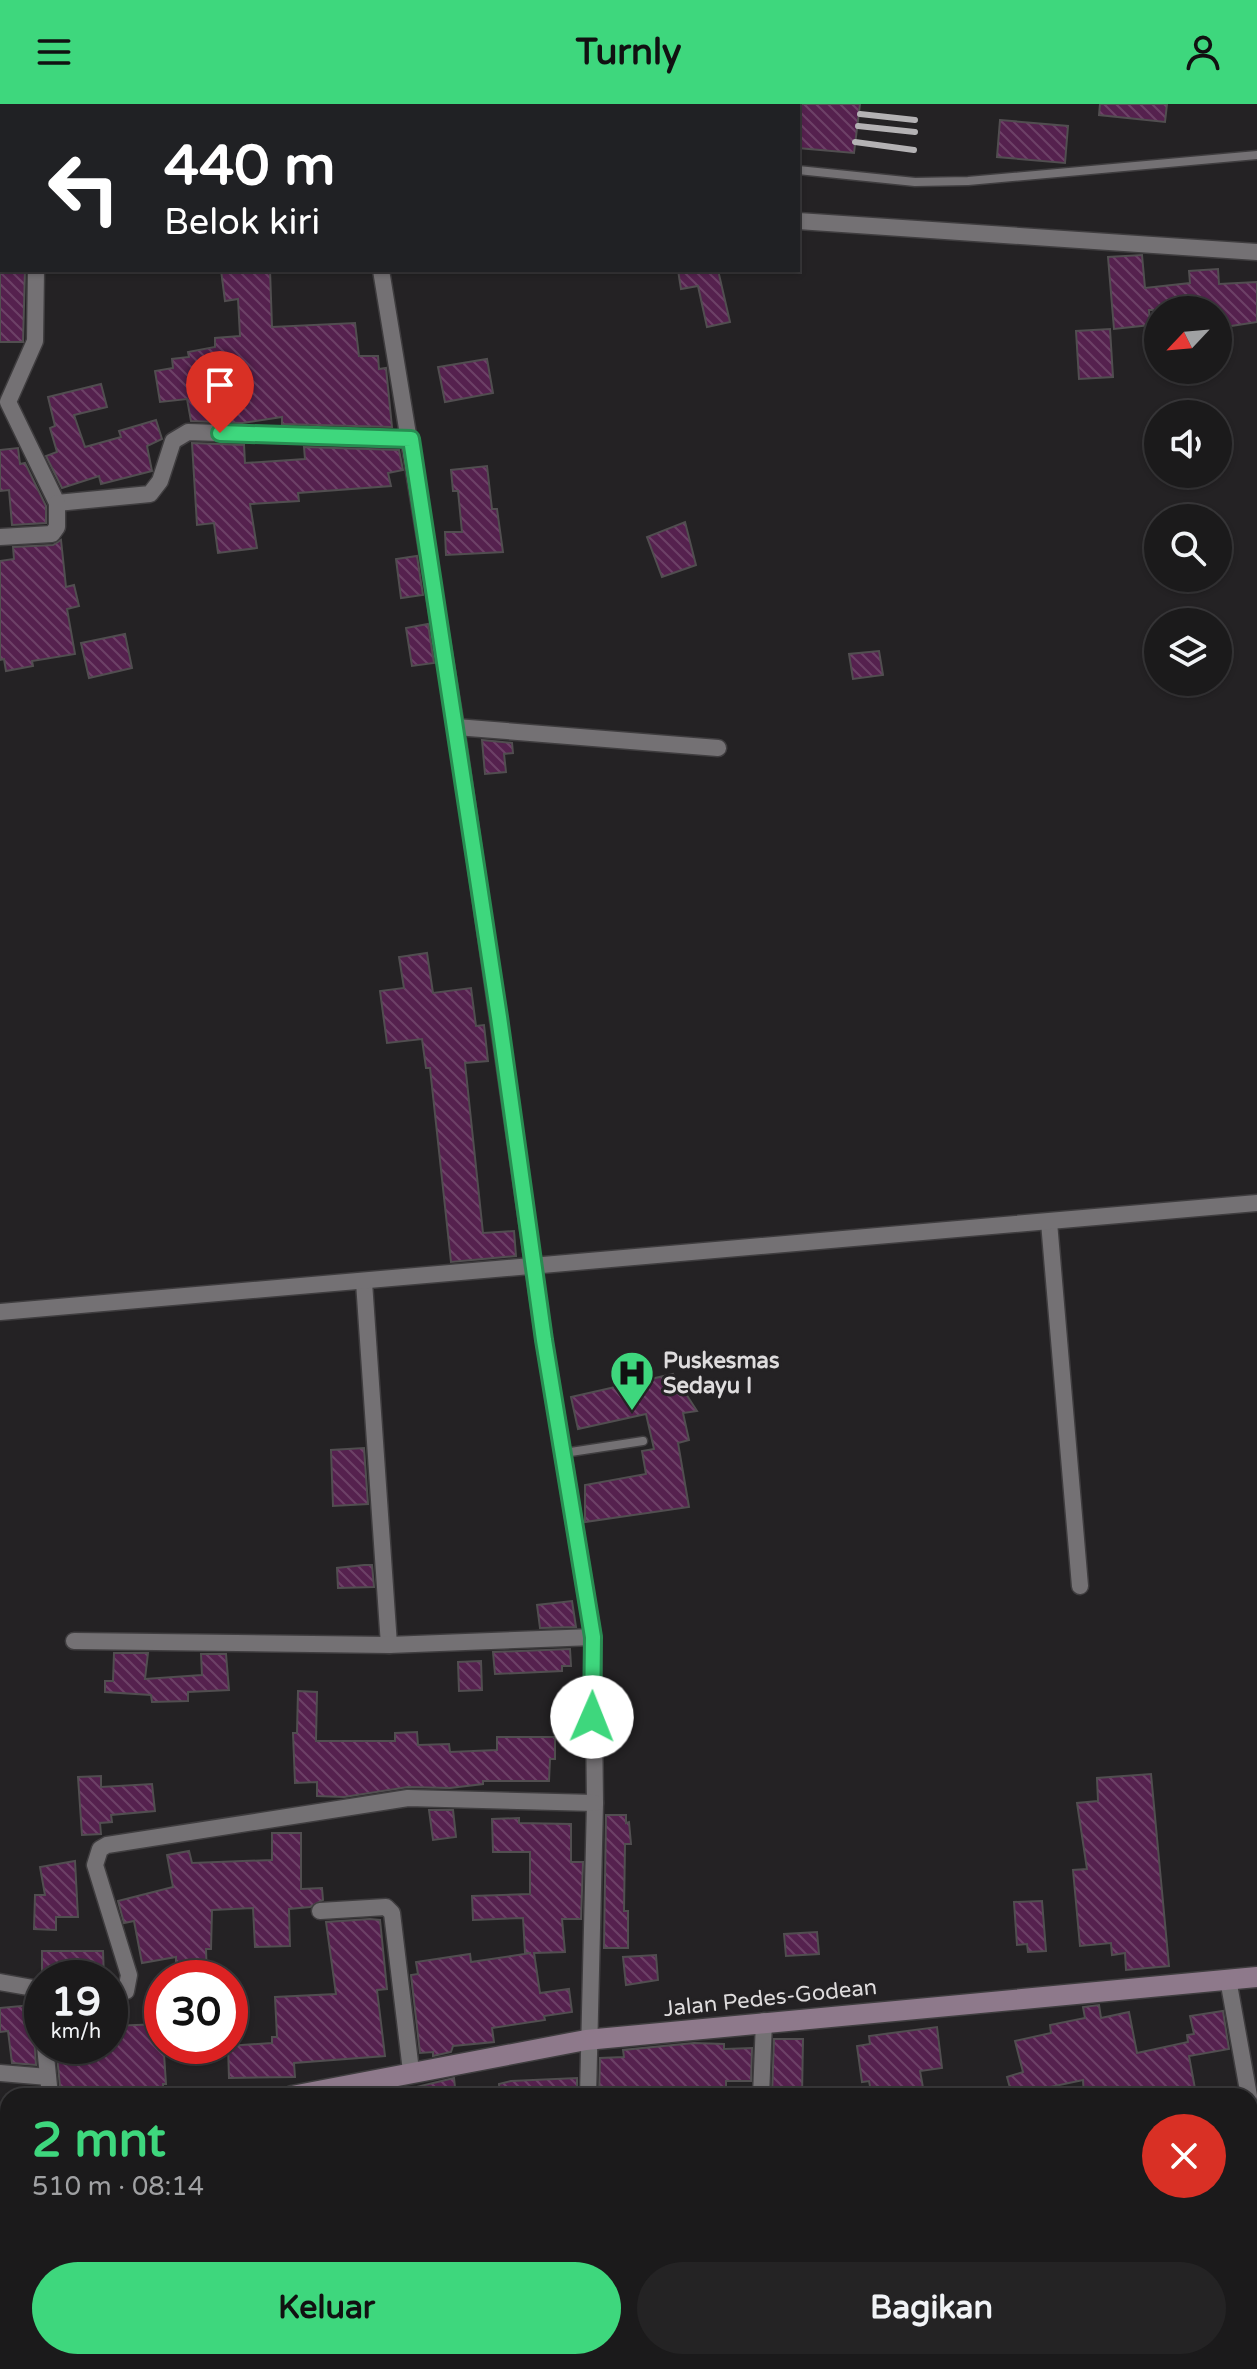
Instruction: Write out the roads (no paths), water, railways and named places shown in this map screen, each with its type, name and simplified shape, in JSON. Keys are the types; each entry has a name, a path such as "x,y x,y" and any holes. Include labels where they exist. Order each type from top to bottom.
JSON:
{"street":[{"path":"800,221 1257,252"},
{"path":"0,537 52,534 57,527 57,503 4,402 35,341 36,272"},
{"path":"381,272 456,727 593,1637 595,1803 586,2040 588,2088"},
{"path":"57,503 150,494 160,481 173,441 188,432 411,439"},
{"path":"456,727 718,748"},
{"path":"0,1312 1257,1203"},
{"path":"1049,1222 1080,1586"},
{"path":"364,1282 389,1645"},
{"path":"74,1641 389,1645 593,1637"},
{"path":"124,1960 95,1865 100,1849 107,1845 408,1798 595,1803"},
{"path":"320,1911 386,1907 392,1913 411,2071"},
{"name":"Jalan Pedes-Godean","path":"335,2088 411,2071 586,2040 1257,1977"},
{"path":"1228,1979 1248,2088"},
{"path":"0,1982 24,1985"},
{"path":"761,2088 764,2021"},
{"path":"47,2064 49,2088"},
{"path":"0,2073 48,2077"}],"lane":[{"path":"800,170 915,182 968,181 1257,155"},
{"path":"564,1453 643,1441"}],"railway":[{"path":"860,114 915,120"},
{"path":"858,126 915,132"},
{"path":"855,142 914,150"}],"place":[{"name":"Puskesmas Sedayu I","path":"632,1412"}]}
